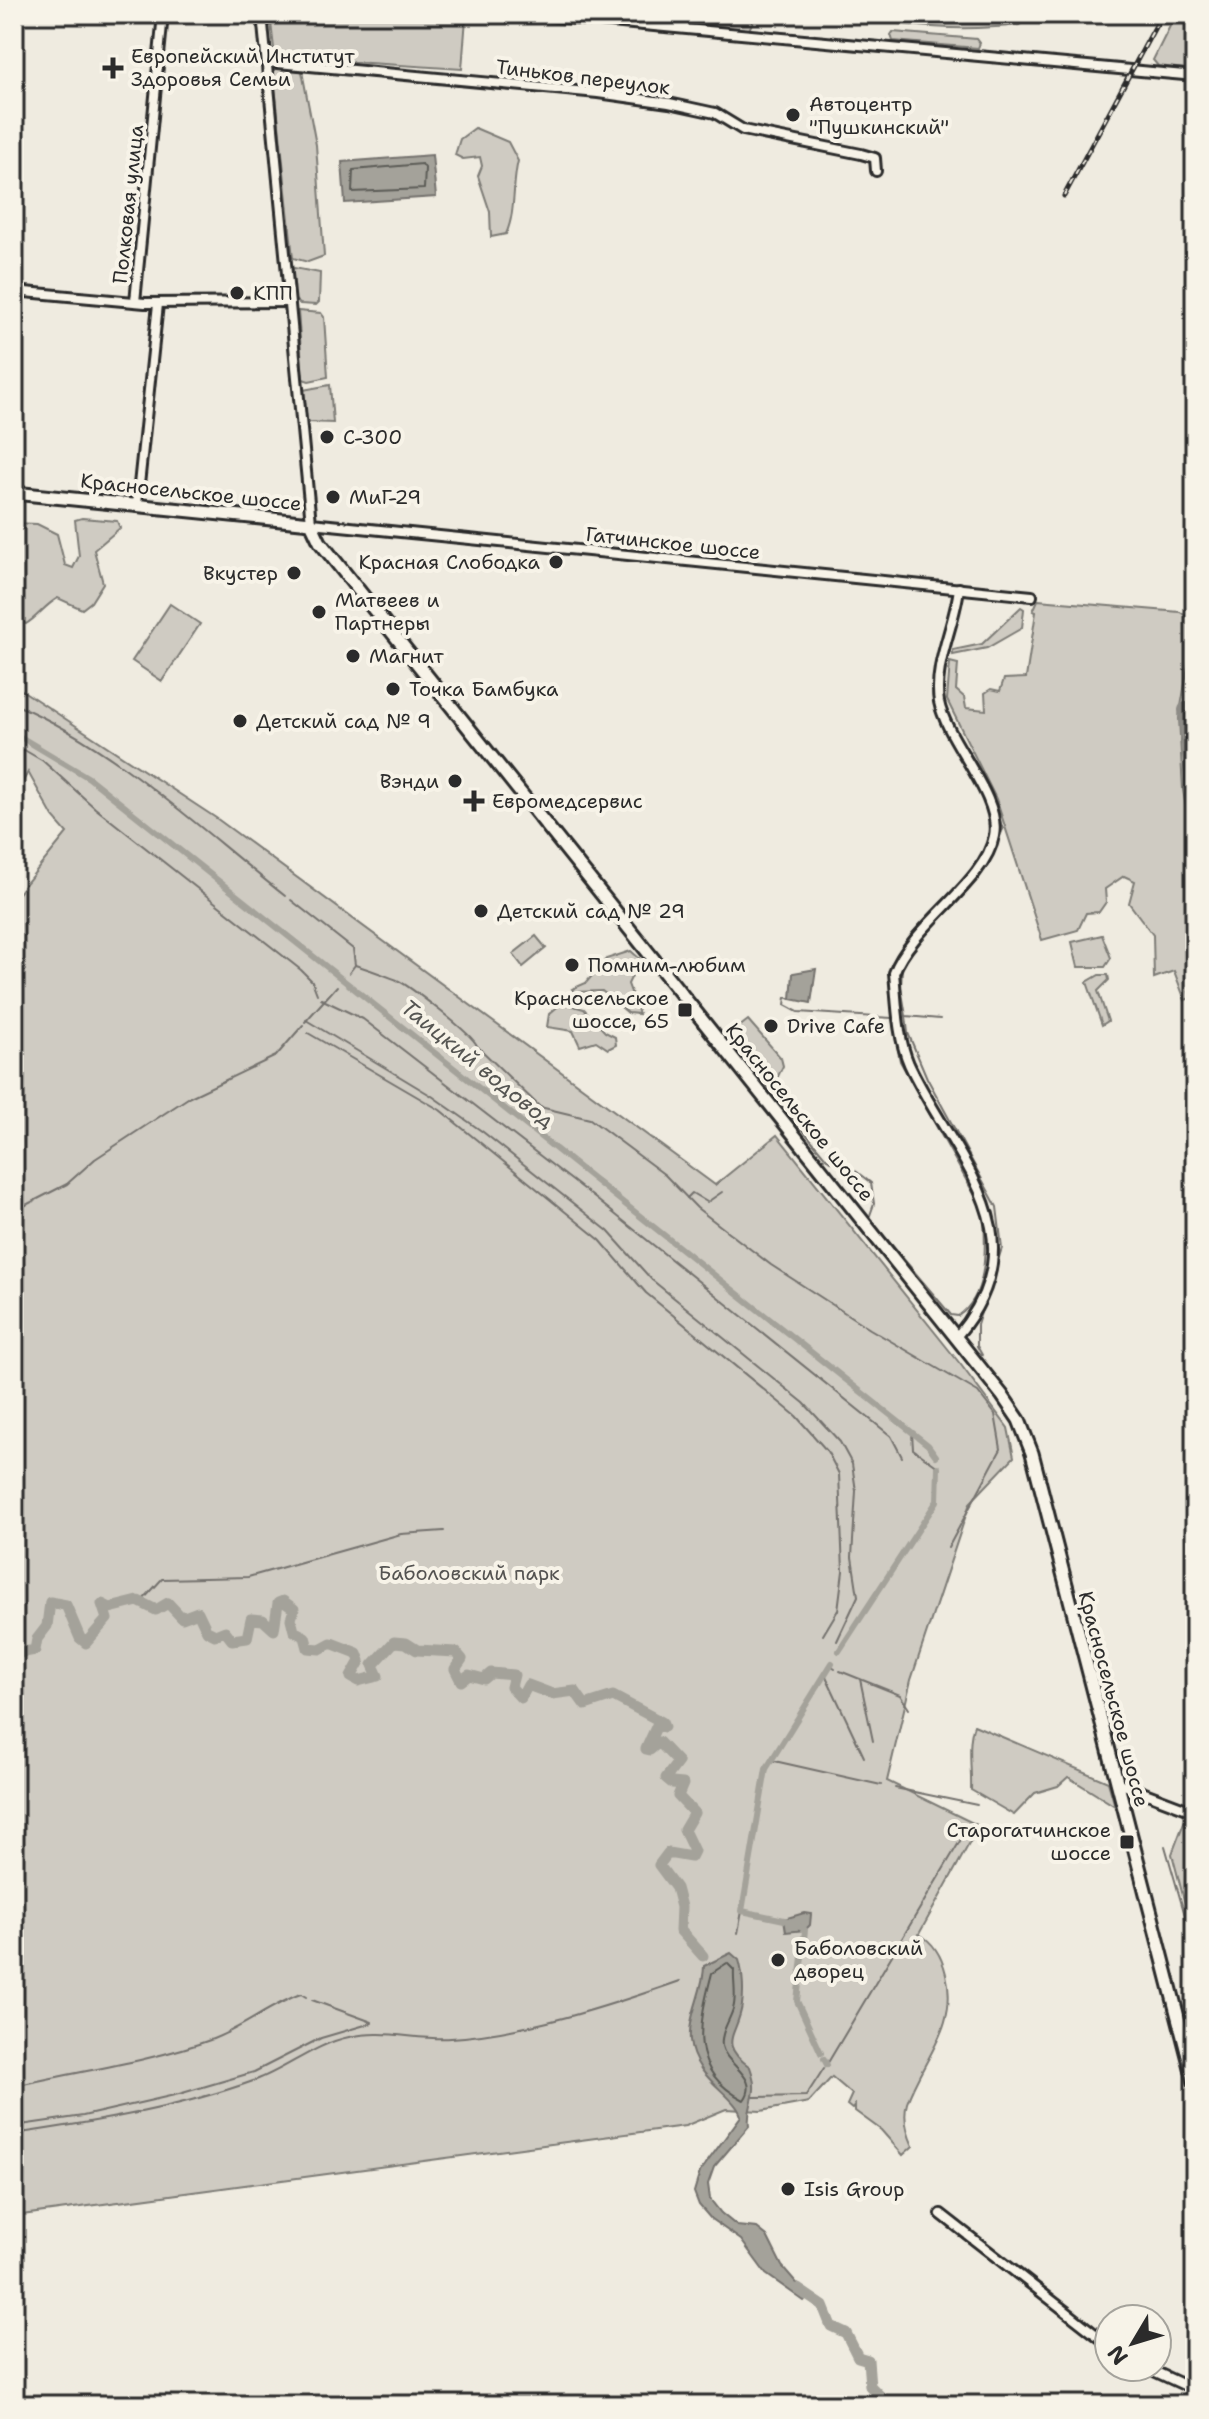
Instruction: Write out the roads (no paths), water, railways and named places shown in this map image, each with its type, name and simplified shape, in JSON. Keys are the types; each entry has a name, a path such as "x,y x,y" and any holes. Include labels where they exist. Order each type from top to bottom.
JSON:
{"main road":[{"name":"Красносельское шоссе","path":"14,493 311,523 320,542 1011,1407 1027,1436 1195,2083"}],"street":[{"name":"Полковая улица","path":"135,302 163,14"},
{"path":"262,14 311,523"},
{"path":"524,14 1195,76"},
{"name":"Тиньков переулок","path":"267,62 584,91 669,103 715,113 743,130 875,158 876,171"},
{"path":"14,291 158,304 289,302"},
{"path":"137,504 158,304"},
{"name":"Гатчинское шоссе","path":"311,523 1032,596"},
{"path":"957,1336 972,1316 988,1275 994,1252 991,1215 908,1062 901,1033 894,973 903,956 979,867 995,834 990,806 953,735 939,697 938,680 959,588"},
{"path":"1116,1782 1195,1812"},
{"path":"941,2214 1093,2333"},
{"path":"1173,2380 1195,2390"}],"water":[{"path":"432,155 436,197 345,203 342,162"},
{"path":"816,969 811,1003 791,999 793,973"},
{"path":"811,1914 810,1925 805,1930 786,1932 784,1919"},
{"path":"731,1953 739,1960 743,1988 740,2015 731,2045 750,2067 754,2093 749,2126 714,2167 708,2184 710,2199 737,2226 757,2228 767,2236 782,2266 808,2296 804,2301 766,2274 741,2240 711,2219 699,2205 694,2192 700,2172 741,2116 731,2100 698,2065 690,2040 691,2021 704,1966"}],"waterway":[{"path":"945,708 942,698 947,655"},
{"path":"14,704 51,721 121,765 285,896"},
{"path":"947,714 970,758"},
{"name":"Таицкий водовод","path":"14,733 89,778 928,1445 936,1456"},
{"path":"14,744 43,761 95,808 301,970 312,981 317,994"},
{"path":"996,810 1003,829 996,846"},
{"path":"291,900 353,949 355,965 349,973"},
{"path":"355,965 397,980 426,1000 465,1032 540,1107 590,1119 665,1175 697,1208 771,1265 870,1329 978,1392 995,1414 1001,1449 948,1548"},
{"path":"902,968 901,987 906,1016 940,1019"},
{"path":"305,1022 337,986"},
{"path":"791,999 786,997 785,1005 798,1012 892,1018 900,1061 979,1203"},
{"path":"321,999 363,1019 596,1199 891,1436 902,1457"},
{"path":"906,1016 908,1033 927,1078 997,1207 1002,1248 977,1325 977,1346 982,1355"},
{"path":"306,1020 432,1096 483,1132 608,1231 652,1280 804,1403 840,1442 852,1464 856,1491 852,1557 858,1596 837,1641"},
{"path":"14,1211 67,1184 95,1159 188,1098 276,1056 303,1025"},
{"path":"308,1033 440,1110 600,1240 646,1293 796,1416 827,1451 839,1474 843,1571 838,1610 823,1635"},
{"path":"728,1037 771,1086"},
{"path":"784,1089 778,1100 827,1159 857,1172 871,1183 874,1204 869,1218 951,1315 958,1316 968,1308 979,1286 983,1273 984,1221"},
{"path":"709,1201 722,1192"},
{"path":"687,1198 692,1193 707,1202"},
{"name":"Таицкий водовод","path":"912,1433 913,1449 938,1467"},
{"name":"Таицкий водовод","path":"839,1651 937,1501 938,1467"},
{"path":"141,1602 162,1579 248,1577 401,1534 444,1531"},
{"path":"14,1654 35,1650 37,1639 47,1626 50,1602 66,1605 80,1638 86,1643 107,1619 102,1604 110,1608 138,1601 156,1610 168,1603 182,1618 198,1612 207,1631 215,1635 225,1631 232,1640 247,1638 251,1619 263,1620 274,1630 278,1603 283,1601 294,1609 291,1619 294,1631 305,1637 308,1648 320,1649 331,1643 357,1653 360,1661 351,1677 358,1681 378,1676 373,1665 394,1642 406,1643 417,1650 456,1652 462,1659 455,1669 461,1681 469,1675 484,1679 491,1673 514,1675 511,1687 521,1698 528,1685 552,1694 575,1691 585,1705 613,1696 662,1722 664,1727 657,1725 646,1749 650,1750 659,1742 678,1762 666,1778 672,1783 683,1784 678,1796 694,1813 684,1830 694,1851 691,1857 668,1853 659,1865 676,1888 681,1907 680,1930 703,1956"},
{"name":"Таицкий водовод","path":"789,1921 742,1911 766,1769 832,1663"},
{"name":"Таицкий водовод","path":"830,1665 835,1668"},
{"path":"840,1671 900,1695 909,1709"},
{"path":"825,1674 864,1757"},
{"path":"860,1679 873,1741"},
{"path":"770,1760 881,1785"},
{"path":"895,1788 977,1805"},
{"path":"826,2066 963,1836"},
{"path":"1165,1846 1195,1950"},
{"path":"738,1933 742,1911"},
{"name":"Таицкий водовод","path":"799,1926 805,1930 797,2001 821,2053"},
{"path":"14,2134 106,2119 197,2099 256,2080 325,2045 349,2037 375,2034 425,2038 479,2035 596,2009 680,1981"},
{"path":"14,2086 189,2047 224,2034 301,1994 306,1997"},
{"path":"312,2000 372,2022"},
{"path":"14,2126 83,2116 179,2094 254,2072 321,2038 372,2023"},
{"name":"Таицкий водовод","path":"824,2059 827,2065"},
{"path":"754,2097 806,2096 824,2068"},
{"path":"798,2289 823,2306 831,2326 846,2333 858,2357 868,2360 870,2386 889,2405"}],"railway":[{"path":"1064,196 1162,14"}],"place":[{"name":"Европейский Институт Здоровья Семьи","path":"113,68"},
{"name":"Автоцентр \"Пушкинский\"","path":"793,115"},
{"name":"КПП","path":"237,293"},
{"name":"С-300","path":"327,437"},
{"name":"МиГ-29","path":"333,497"},
{"name":"Красная Слободка","path":"556,562"},
{"name":"Вкустер","path":"294,573"},
{"name":"Матвеев и Партнеры","path":"319,612"},
{"name":"Магнит","path":"353,656"},
{"name":"Точка Бамбука","path":"393,689"},
{"name":"Детский сад № 9","path":"240,721"},
{"name":"Вэнди","path":"455,781"},
{"name":"Евромедсервис","path":"474,801"},
{"name":"Детский сад № 29","path":"481,911"},
{"name":"Помним-любим","path":"572,965"},
{"name":"Красносельское шоссе, 65","path":"685,1010"},
{"name":"Drive Cafe","path":"771,1026"},
{"name":"Старогатчинское шоссе","path":"1127,1842"},
{"name":"Баболовский дворец","path":"778,1960"},
{"name":"Isis Group","path":"788,2189"}],"park label":[{"name":"Баболовский парк","path":"469,1573"}]}
